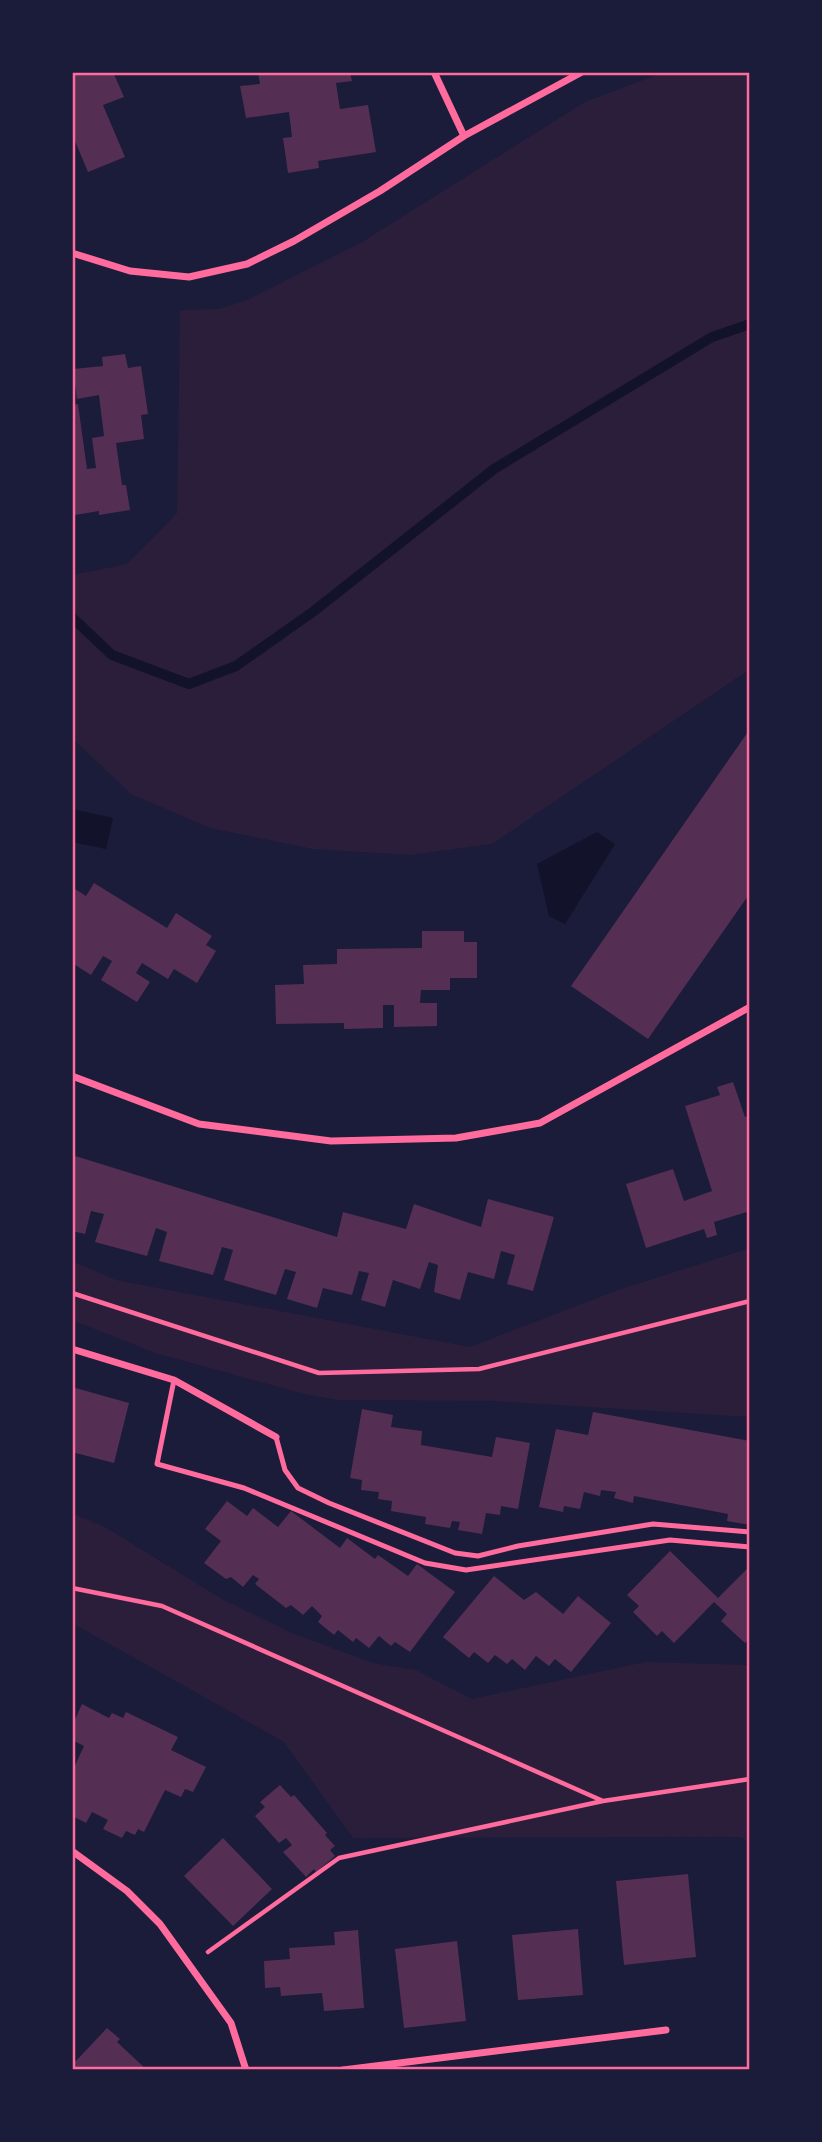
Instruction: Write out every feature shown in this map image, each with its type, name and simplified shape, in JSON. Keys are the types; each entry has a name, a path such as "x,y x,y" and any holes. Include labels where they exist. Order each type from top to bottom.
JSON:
{"street":[{"path":"434,72 464,136"},
{"path":"72,253 130,271 189,277 247,264 294,241 380,191 464,136 582,72"},
{"path":"72,1076 198,1124 331,1141 456,1138 540,1123 750,1007"},
{"path":"72,1349 174,1380 276,1437"},
{"path":"72,1851 127,1891 160,1924 231,2023 246,2070"},
{"path":"343,2070 666,2030"}],"lane":[{"path":"174,1380 156,1464 244,1488 425,1563 466,1570 670,1540 750,1548"},
{"path":"276,1437 285,1470 298,1488 454,1553 478,1556 518,1546 653,1524 750,1532"}],"path":[{"path":"72,1293 319,1373 479,1369 750,1301"},
{"path":"72,1588 162,1606 603,1801"},
{"path":"190,1964 339,1858 603,1801 750,1779"}],"shaded area":[{"path":"664,72 750,72 750,669 492,844 411,855 313,849 210,828 131,794 72,738 72,575 127,564 177,513 180,310 220,309 247,300 362,242 585,102"},
{"path":"72,809 113,818 106,849 72,842"},
{"path":"597,832 615,844 565,924 549,916 537,864"},
{"path":"750,1248 750,1417 492,1401 338,1400 304,1394 155,1353 72,1320 72,1261 116,1280 470,1347 618,1290"},
{"path":"72,1513 105,1527 222,1599 292,1633 373,1663 416,1670 472,1699 645,1662 750,1665 750,1842 740,1837 353,1838 284,1742 72,1623"}],"building":[{"path":"72,72 113,72 124,97 103,105 125,157 88,172 72,134"},
{"path":"258,72 350,72 352,81 336,83 340,109 368,105 376,152 318,161 319,168 288,173 283,138 292,137 289,112 246,118 240,86 260,84"},
{"path":"125,354 128,368 141,366 148,414 141,415 144,439 116,443 122,485 126,485 130,510 99,515 99,511 75,515 72,498 72,405 78,404 87,469 96,468 92,438 104,436 99,395 77,399 73,369 103,366 102,357"},
{"path":"750,729 750,893 648,1039 571,986"},
{"path":"94,883 167,928 176,913 212,936 206,945 216,951 197,983 174,969 168,979 142,963 136,973 150,982 137,1002 101,980 112,961 103,956 91,975 72,963 72,887 86,896"},
{"path":"422,931 464,931 464,942 477,942 477,978 450,978 450,990 421,990 420,1003 437,1003 437,1026 394,1027 394,1005 383,1005 383,1028 344,1029 344,1023 276,1024 275,985 304,984 303,965 337,964 337,949 422,948"},
{"path":"733,1082 745,1117 750,1115 750,1211 714,1222 717,1235 707,1238 704,1229 646,1248 626,1184 673,1169 684,1201 712,1191 685,1106 720,1095 717,1087"},
{"path":"72,1155 337,1237 343,1212 406,1229 414,1204 481,1227 488,1199 554,1217 533,1291 507,1284 515,1255 501,1251 494,1279 468,1272 460,1300 434,1292 438,1265 429,1262 420,1289 393,1280 385,1307 361,1300 369,1273 359,1271 352,1295 323,1288 317,1308 287,1299 296,1272 285,1269 276,1295 224,1280 233,1250 222,1247 213,1275 159,1261 167,1232 156,1228 147,1256 95,1242 104,1214 91,1211 85,1234 72,1231"},
{"path":"72,1387 129,1403 114,1463 72,1452"},
{"path":"362,1409 393,1415 391,1427 422,1431 421,1445 492,1457 496,1437 530,1443 518,1509 501,1506 500,1515 486,1513 482,1534 458,1530 460,1522 452,1521 450,1528 425,1524 426,1517 391,1511 392,1501 378,1499 379,1492 361,1490 362,1480 350,1478"},
{"path":"593,1412 750,1441 750,1525 727,1521 728,1514 634,1496 633,1503 614,1498 616,1492 601,1490 600,1496 584,1492 580,1509 564,1506 563,1512 539,1507 556,1429 588,1435"},
{"path":"227,1501 247,1516 253,1508 278,1527 291,1511 340,1548 347,1538 375,1559 378,1555 408,1576 417,1564 455,1592 410,1652 395,1642 391,1646 379,1636 369,1648 356,1638 353,1642 338,1630 334,1635 318,1622 322,1616 312,1606 303,1615 291,1605 286,1608 255,1584 259,1579 253,1575 243,1587 231,1577 226,1579 204,1563 221,1541 205,1529"},
{"path":"670,1551 718,1598 750,1566 750,1638 745,1643 721,1621 727,1614 714,1602 674,1643 662,1631 657,1636 633,1612 639,1606 627,1595"},
{"path":"494,1576 524,1600 536,1592 563,1614 578,1596 611,1623 571,1672 555,1659 549,1666 536,1656 525,1670 512,1659 507,1664 495,1655 488,1663 474,1652 469,1658 443,1637"},
{"path":"82,1704 109,1718 112,1713 123,1718 126,1712 178,1737 171,1750 206,1767 193,1792 185,1789 181,1797 165,1790 144,1832 138,1829 135,1835 126,1831 122,1838 103,1829 108,1820 92,1812 86,1823 72,1816 72,1772 84,1746 72,1740 72,1726"},
{"path":"280,1785 291,1797 294,1795 335,1846 330,1850 335,1856 306,1877 283,1852 292,1845 286,1838 279,1843 255,1816 265,1807 260,1802"},
{"path":"223,1838 272,1889 233,1926 184,1876"},
{"path":"688,1874 696,1957 624,1965 616,1881"},
{"path":"578,1929 583,1995 518,2000 512,1935"},
{"path":"358,1930 364,2008 324,2011 322,1993 281,1996 280,1987 265,1988 264,1961 290,1959 289,1948 335,1945 334,1932"},
{"path":"457,1941 466,2021 404,2028 395,1949"},
{"path":"107,2028 120,2039 117,2042 147,2070 72,2070 72,2057 76,2061"}],"waterway":[{"path":"72,617 112,655 189,684 236,666 314,611 494,469 712,337 750,324"}]}
